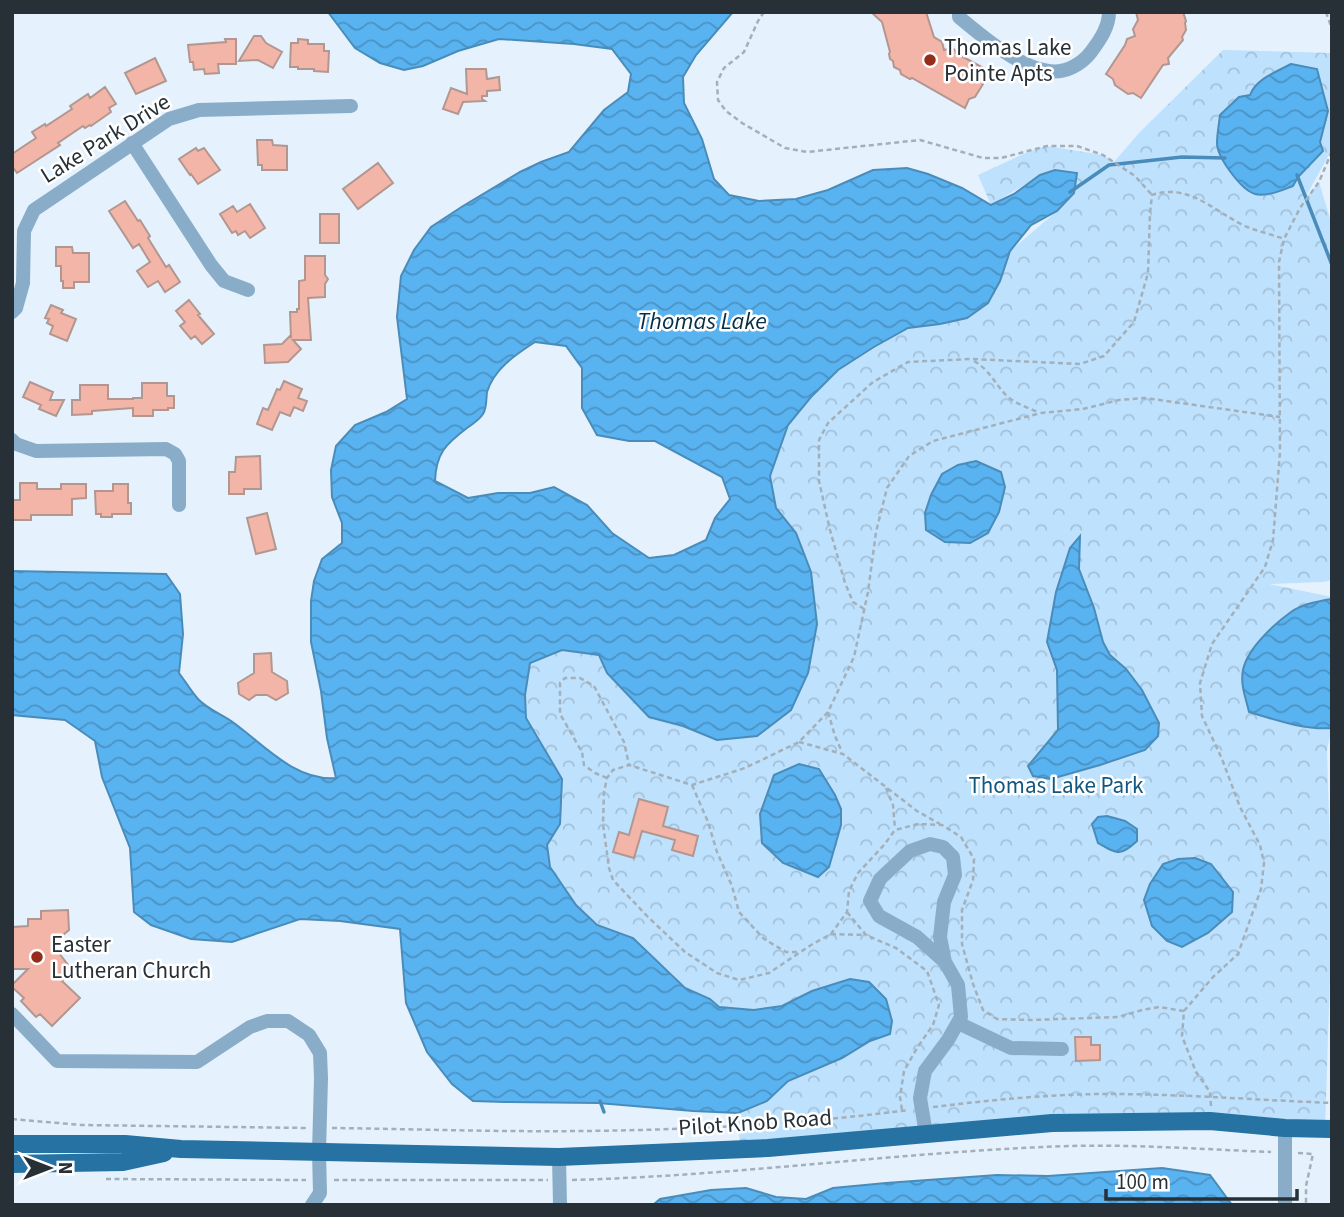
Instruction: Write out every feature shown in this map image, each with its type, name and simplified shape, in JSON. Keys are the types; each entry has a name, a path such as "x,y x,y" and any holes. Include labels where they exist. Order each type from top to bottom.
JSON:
{"main road":[{"name":"Pilot Knob Road","path":"12,1144 125,1144 181,1149 559,1157 768,1148 1052,1122 1210,1121 1332,1129"},
{"name":"Pilot Knob Road","path":"12,1164 123,1162 181,1149"}],"street":[{"path":"959,12 960,17 1008,54 1051,72 1075,67 1087,57 1100,40 1109,20 1109,12"},
{"name":"Lake Park Drive","path":"12,312 16,308 23,284 24,231 34,209 170,119 199,110 351,106"},
{"path":"132,143 211,265 224,281 248,290"},
{"path":"12,440 36,451 166,449 175,454 179,461 179,505"},
{"path":"926,1134 920,1098 925,1071 948,1041 961,1017 958,985 946,962 940,937 944,902 955,875 953,857 943,848 930,844 910,851 880,879 870,901 878,916 917,937 946,962"},
{"path":"12,1014 57,1061 197,1062 250,1027 267,1021 288,1021 309,1035 320,1053 320,1193 312,1205"},
{"path":"958,1023 1011,1048 1062,1049"},
{"path":"1285,1128 1285,1205"},
{"path":"559,1157 560,1205"}],"path":[{"path":"764,12 744,52 724,68 717,82 718,100 726,111 742,123 785,148 807,152 920,140 983,158 1001,158 1047,146 1077,146 1103,155 1135,176 1152,195 1148,273 1138,310 1134,322 1104,356 1080,364 971,359 908,362 873,382 828,423 820,440 819,481 845,583 853,602 864,609"},
{"path":"1326,12 1332,29"},
{"path":"1211,1096 1196,1072 1182,1036 1184,1011 1213,977 1238,954 1261,889 1264,863 1260,845 1240,807 1202,716 1200,683 1212,644 1265,566 1273,540 1280,452 1279,262 1284,239 1300,208 1319,181 1332,151"},
{"path":"1152,195 1182,192 1244,225 1284,239"},
{"path":"971,359 984,367 1007,396 1023,407 1041,413"},
{"path":"942,825 918,824 895,830 858,873 849,891 847,912 831,934 769,973 739,980 717,973 685,952 613,880 603,824 604,792 607,778 613,770 629,765 692,785 745,768 799,743 828,712 854,657 868,592 876,532 887,488 909,456 933,441 1041,413 1145,398 1280,417"},
{"path":"607,778 584,765 582,752 560,714 561,683 565,677 580,678 594,686 624,742 629,765"},
{"path":"828,712 843,754"},
{"path":"799,743 843,754 917,811 961,837 974,859 973,880 962,910 962,944 983,1010 997,1019 1032,1020 1118,1017 1158,1007 1184,1011"},
{"path":"692,785 708,821 739,912 764,939 786,952 800,953"},
{"path":"884,785 893,805 895,830"},
{"path":"847,912 866,935"},
{"path":"831,934 866,935 896,948 927,971 939,1005 933,1025 904,1071 900,1097 902,1111"},
{"path":"12,1119 81,1125 580,1131 768,1124 1042,1096 1211,1096 1332,1102"},
{"path":"1306,1205 1306,1186 1313,1154"}],"green space":[{"name":"Thomas Lake Park","path":"1223,50 1332,53 1332,149 1304,200 1319,182 1332,225 1332,580 1269,584 1332,597 1332,728 1327,750 1332,915 1325,1129 1168,1122 740,1149 738,1113 767,1101 787,1081 842,1058 870,1041 889,1034 812,991 782,1006 754,1010 719,1007 710,999 685,988 633,938 597,925 576,905 550,867 547,845 560,824 526,718 525,695 530,663 562,650 599,655 607,673 649,717 683,726 796,533 776,508 770,475 787,425 839,370 908,328 940,324 1010,251 1057,211 1040,175 991,205 978,175 1047,146 1103,155 1114,162 1139,133"}],"water":[{"name":"Thomas Lake","path":"328,12 733,12 696,55 683,77 684,103 702,139 714,179 729,195 759,201 796,199 828,190 873,170 907,168 962,188 991,205 1014,194 1040,175 1055,170 1077,173 1074,193 1057,211 1031,225 1010,251 1000,281 988,303 967,318 908,328 874,347 838,370 788,425 770,476 776,508 796,533 811,572 817,624 808,673 791,710 757,736 717,740 683,726 649,717 607,673 599,655 562,650 530,663 525,695 526,718 562,779 560,824 547,845 550,867 576,905 597,925 633,938 685,988 710,999 719,1007 754,1010 782,1006 812,991 850,979 869,982 886,999 892,1021 890,1034 788,1081 767,1101 738,1113 598,1103 473,1101 452,1084 427,1052 406,1003 400,929 300,919 232,942 191,939 151,925 134,912 130,848 102,777 95,741 65,720 12,715 12,571 166,574 180,594 183,634 179,673 195,696 294,768 307,774 336,778 311,642 311,601 314,581 322,559 342,543 342,523 332,497 331,470 336,446 355,425 386,412 407,399 397,317 401,276 414,250 431,227 520,172 569,152 604,110 628,92 631,74 612,49 574,44 499,39 404,70 380,63 355,48","holes":["535,342 566,346 582,368 582,408 597,435 629,441 655,441 722,477 730,499 715,518 706,540 674,555 649,558 612,533 587,505 554,487 530,493 498,493 468,498 435,481 440,456 453,439 483,414 490,384 500,370"]},
{"path":"1291,64 1317,69 1328,111 1320,142 1323,151 1293,186 1269,194 1255,194 1237,180 1221,156 1217,143 1220,115 1239,97 1250,95 1262,80"},
{"path":"976,461 1001,472 1005,487 999,512 988,533 970,543 945,542 926,530 925,513 931,495 942,474 958,465"},
{"path":"1080,536 1079,569 1103,642 1110,655 1126,669 1142,690 1159,723 1158,736 1145,750 1051,779 1033,776 1028,766 1058,730 1057,670 1047,642 1056,592 1070,548"},
{"path":"1332,599 1332,728 1301,726 1249,712 1242,676 1255,646 1295,609"},
{"path":"799,764 819,769 841,809 841,825 829,867 818,877 783,863 762,843 760,814 774,775"},
{"path":"1107,816 1125,821 1137,829 1137,841 1122,852 1110,850 1098,843 1092,824 1098,817"},
{"path":"1195,858 1211,864 1233,892 1232,912 1208,933 1182,947 1167,941 1152,926 1144,900 1150,884 1163,864 1178,859"},
{"path":"1162,1168 1210,1175 1232,1205 653,1205 660,1199 711,1190 746,1188 776,1197 806,1199 833,1188 886,1183"}],"building":[{"name":"Thomas Lake Pointe Apts","path":"871,12 926,12 934,37 942,42 944,50 952,48 956,53 987,70 982,79 983,84 975,97 969,99 965,108 901,74 900,70 894,67 882,22"},
{"name":"Thomas Lake Pointe Apts","path":"1136,12 1183,12 1186,21 1183,40 1168,58 1169,64 1163,65 1141,98 1133,93 1128,94 1106,74 1127,39 1135,36 1133,29 1138,20"},
{"path":"254,36 261,36 266,43 282,52 273,68 258,60 239,61"},
{"path":"225,39 236,39 236,64 218,64 219,73 205,74 204,69 194,70 188,45 226,42"},
{"path":"298,39 308,40 308,44 324,44 324,51 329,51 328,72 290,67 291,43 298,43"},
{"path":"155,58 166,81 136,94 125,73"},
{"path":"466,69 486,69 487,79 499,77 500,90 487,91 487,96 482,96 485,101 463,102 458,114 443,109 451,88 467,94"},
{"path":"105,87 116,104 109,108 111,112 91,126 83,126 58,143 60,145 17,173 12,166 12,154 36,138 32,132 72,109 70,106 88,94 90,98"},
{"path":"257,140 272,140 273,145 287,146 287,170 262,170 262,165 258,165"},
{"path":"196,148 198,151 204,148 220,170 198,184 179,159"},
{"path":"378,163 393,183 358,209 343,189"},
{"path":"125,201 150,236 148,238 166,267 169,265 180,282 165,292 158,281 148,287 137,271 150,262 139,244 133,248 109,211"},
{"path":"250,204 265,228 250,238 245,231 238,235 236,231 232,233 220,214 233,206 237,212"},
{"path":"320,214 339,214 339,243 320,243"},
{"path":"56,247 72,247 73,253 89,253 89,282 74,282 74,288 63,288 61,266 56,266"},
{"path":"305,256 325,256 325,275 328,279 325,284 325,297 308,298 311,340 293,340 301,349 288,362 265,363 264,345 282,344 290,336 291,338 290,312 297,312 299,309 299,281 305,280"},
{"path":"189,300 214,334 202,344 195,336 191,339 180,326 185,322 176,311"},
{"path":"51,305 76,319 67,341 50,334 53,326 47,323 49,319 45,318"},
{"path":"284,381 302,389 298,398 307,401 303,411 294,407 290,416 280,412 272,430 257,424 263,408 268,410 277,389 280,390"},
{"path":"30,382 53,392 50,400 64,400 56,416 39,409 41,405 23,397"},
{"path":"142,383 167,383 167,396 174,396 174,408 153,410 153,416 133,416 133,408 72,415 72,400 80,400 80,385 108,385 108,399 133,399 142,398"},
{"path":"260,456 261,489 244,489 244,494 229,494 229,472 235,472 236,457"},
{"path":"20,483 37,483 37,489 61,489 61,484 86,484 86,498 72,499 72,515 31,515 31,520 12,520 12,500 20,500"},
{"path":"113,484 128,484 131,514 101,517 101,514 96,514 95,491 113,491"},
{"path":"267,513 276,549 256,554 247,518"},
{"path":"271,653 272,672 287,681 288,693 276,700 267,695 256,695 249,700 239,694 238,683 254,673 254,654"},
{"path":"639,799 668,807 663,826 698,836 693,856 672,850 675,840 642,831 634,858 613,852 619,832 629,835"},
{"name":"Easter Lutheran Church","path":"68,910 69,930 52,944 72,970 62,981 80,998 52,1026 40,1014 36,1017 21,1001 24,998 12,987 28,969 12,969 12,927 28,926 28,919 41,919 41,911"},
{"path":"1075,1037 1091,1037 1091,1045 1100,1045 1100,1060 1076,1061"}],"waterway":[{"path":"1070,192 1109,165 1182,157 1225,158"},
{"path":"1297,175 1332,265"},
{"path":"600,1101 604,1112"}],"place":[{"name":"Thomas Lake Pointe Apts","path":"930,60"},
{"name":"Easter Lutheran Church","path":"37,957"}]}
